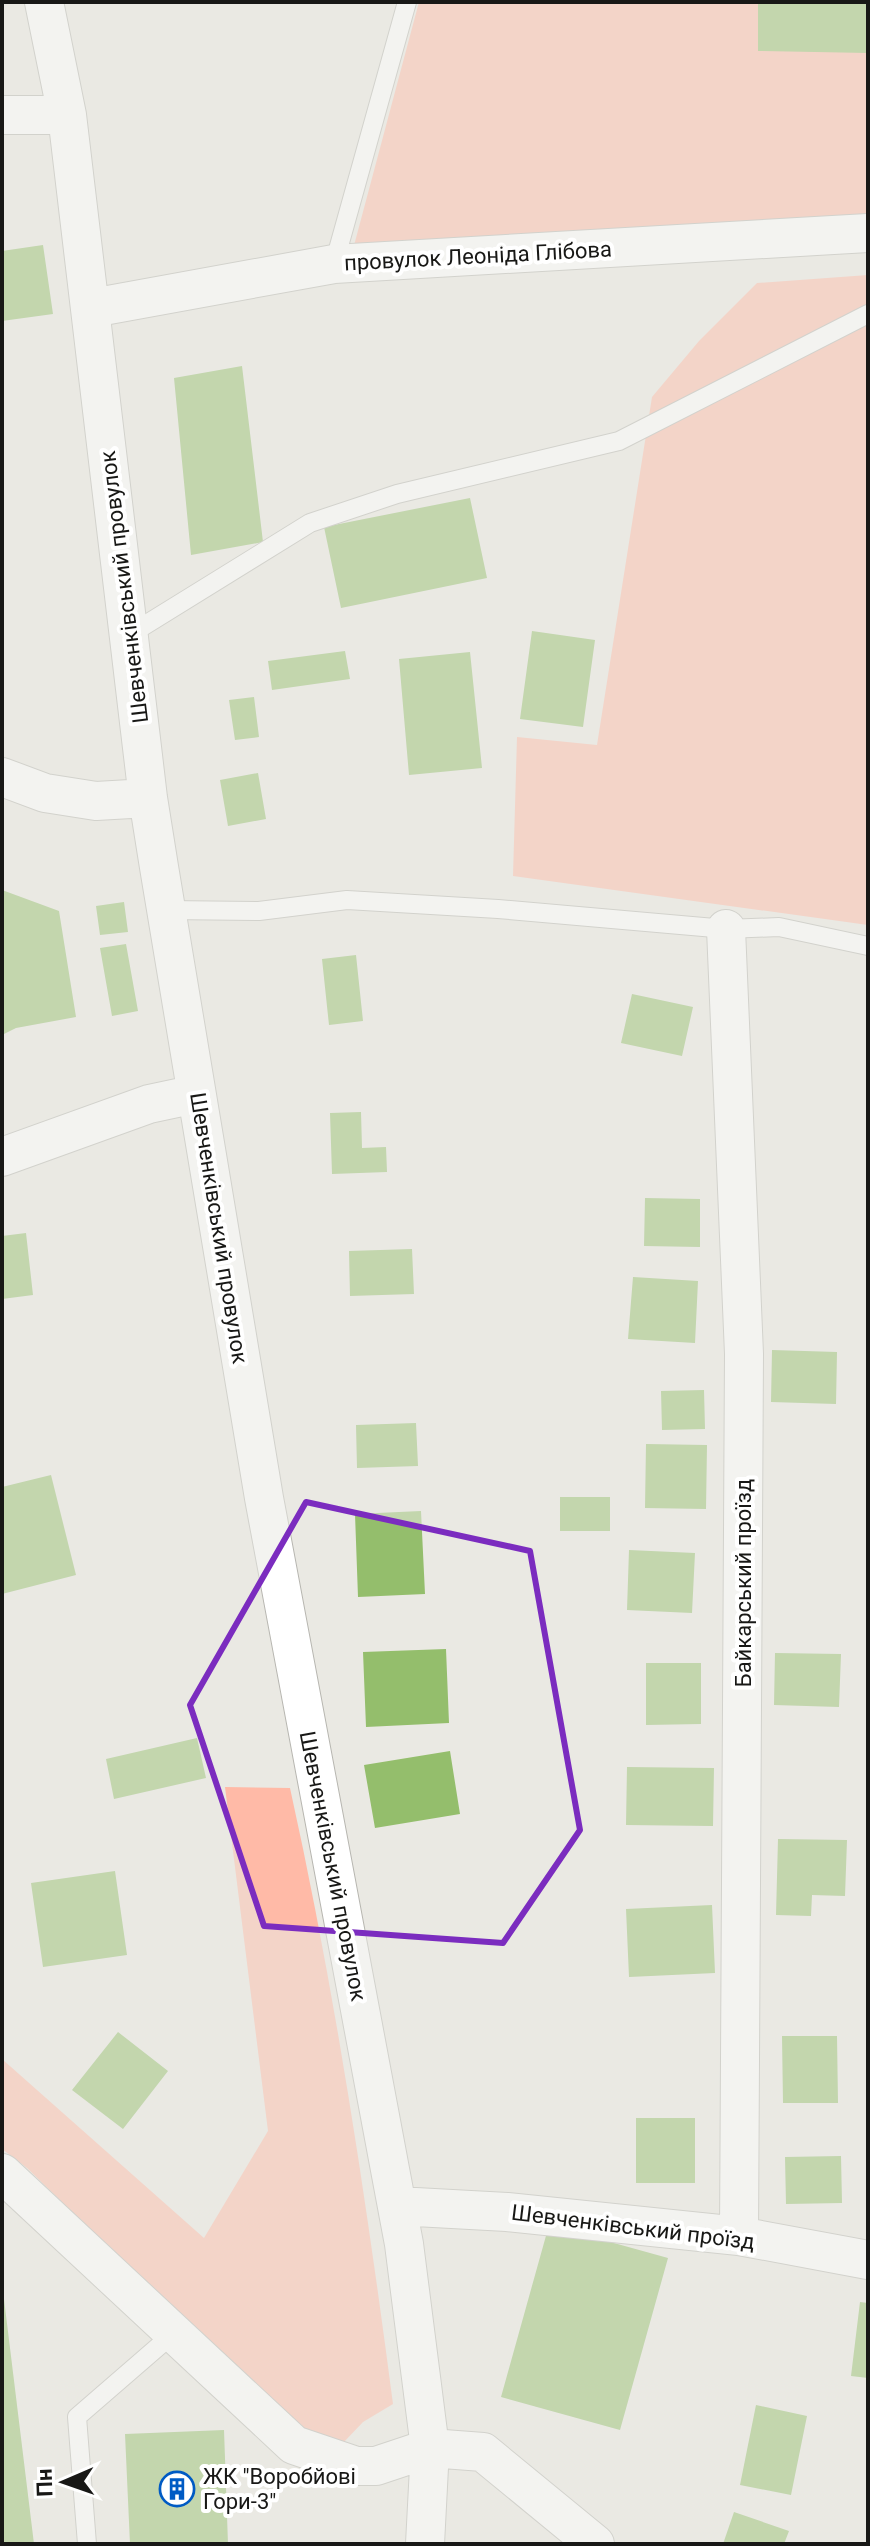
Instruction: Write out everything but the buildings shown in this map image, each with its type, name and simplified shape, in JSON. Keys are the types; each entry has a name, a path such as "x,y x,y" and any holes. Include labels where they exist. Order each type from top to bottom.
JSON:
{"street":[{"name":"Шевченківський провулок","path":"44,2 67,115 148,798 264,1498 397,2206 430,2448 425,2544"},
{"path":"2,115 67,115"},
{"name":"провулок Леоніда Глібова","path":"92,308 334,264 868,233"},
{"path":"2,777 45,793 96,801 148,798"},
{"name":"Байкарський проїзд","path":"726,929 744,1354 739,2236"},
{"path":"2,1157 149,1104 196,1094"},
{"path":"2,2173 294,2445 356,2466 376,2466 430,2448 483,2452 595,2544"},
{"name":"Шевченківський проїзд","path":"397,2206 507,2212 739,2236 868,2260"}],"lane":[{"path":"334,264 407,2"},
{"path":"129,635 310,523 397,494 619,441 868,314"},
{"path":"166,910 259,911 347,900 498,909 726,929 779,927 868,946"},
{"path":"87,2544 77,2417 174,2333"}],"highlighted area":[{"path":"306,1502 530,1551 580,1830 503,1943 264,1926 190,1705"}],"shaded area":[{"path":"419,2 868,2 868,217 352,253"},
{"path":"868,275 868,925 513,876 517,737 597,745 652,397 699,341 757,283"},
{"path":"225,1787 290,1788 335,2018 393,2404 363,2422 343,2443 317,2442 275,2410 27,2168 2,2149 2,2059 204,2238 268,2131"}],"place":[{"name":"ЖК \"Воробйові Гори-3\"","path":"177,2489"}]}
